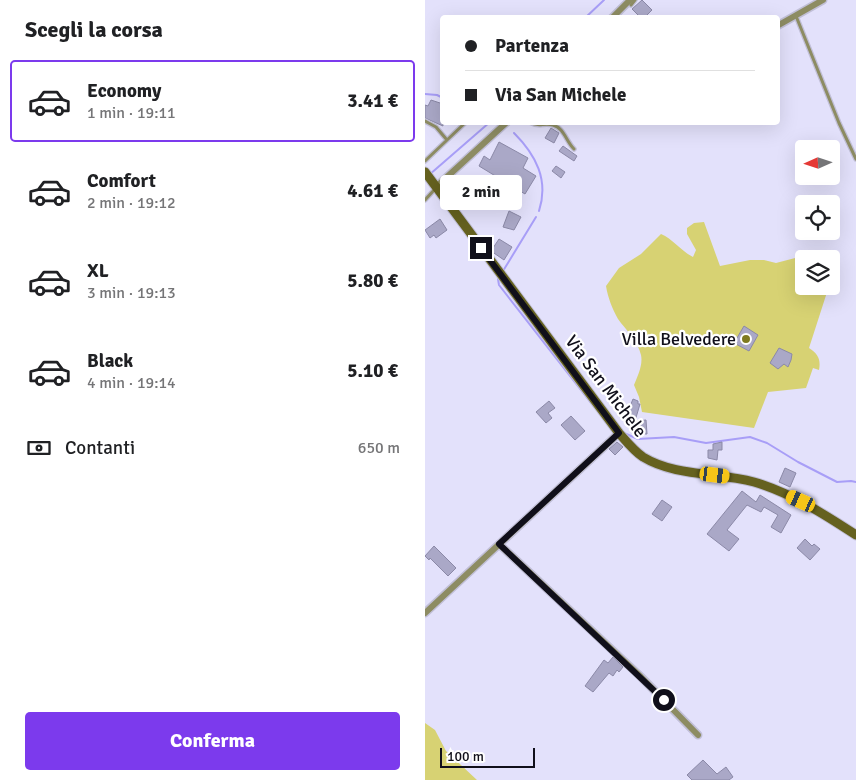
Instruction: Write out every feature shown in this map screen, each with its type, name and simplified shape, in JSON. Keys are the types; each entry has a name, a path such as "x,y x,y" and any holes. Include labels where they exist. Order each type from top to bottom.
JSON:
{"main road":[{"name":"Via San Michele","path":"425,172 619,433 635,451 643,457 681,471 733,477 755,483 801,501 856,535"}],"street":[{"path":"780,24 823,0"},
{"path":"615,15 630,2"},
{"path":"434,185 504,125"},
{"path":"425,613 619,433"},
{"path":"499,544 641,677 699,735"}],"lane":[{"path":"630,2 635,0"},
{"path":"796,16 839,123 856,159"},
{"path":"425,121 435,127 447,140"},
{"path":"425,161 464,125"},
{"path":"536,125 554,125 561,130 567,142 574,149"},
{"path":"425,200 434,185"}],"shaded area":[{"path":"704,222 720,266 750,260 764,260 776,263 795,258 795,295 826,295 809,348 818,357 820,363 819,370 813,368 806,388 768,392 754,428 642,412 634,385 641,366 641,355 635,340 618,319 612,307 606,286 619,268 641,254 661,234 693,257 696,250 687,234 687,228 694,223"},
{"path":"425,723 435,730 446,751 477,780 425,780"}],"building":[{"path":"642,0 652,10 647,15 638,15 632,9"},
{"path":"431,100 440,103 440,125 425,118 425,105 428,106"},
{"path":"551,128 559,133 554,143 545,138"},
{"path":"499,142 528,158 523,168 536,176 525,194 479,166 484,156 490,160"},
{"path":"563,146 577,156 574,161 559,151"},
{"path":"556,166 565,172 561,178 552,171"},
{"path":"509,211 521,217 514,230 503,227"},
{"path":"440,219 447,230 436,238 434,235 430,238 425,230"},
{"path":"499,239 512,247 504,260 491,251"},
{"name":"Villa Belvedere","path":"744,326 758,335 749,351 734,343"},
{"path":"779,348 792,354 788,367 784,364 778,369 770,363"},
{"path":"633,399 640,404 635,421 646,420 647,434 635,434 633,432 633,424 624,421"},
{"path":"549,401 555,408 548,413 552,418 546,423 536,412"},
{"path":"571,416 585,431 575,440 561,425"},
{"path":"617,442 623,447 615,455 609,449"},
{"path":"722,442 722,450 718,450 717,460 708,458 708,450 713,450 713,444"},
{"path":"785,468 796,473 790,487 779,482"},
{"path":"742,491 756,502 760,495 791,515 781,533 771,527 778,515 764,507 761,512 747,505 727,530 739,539 729,551 707,534"},
{"path":"662,500 672,507 662,521 652,514"},
{"path":"805,539 812,546 814,544 820,549 810,560 797,548"},
{"path":"434,546 456,568 448,576 430,558 429,560 425,556"},
{"path":"613,657 623,667 619,672 617,670 613,676 609,673 593,692 585,686 604,660 608,663"},
{"path":"703,760 717,774 726,767 733,777 729,780 692,780 687,775"}],"waterway":[{"path":"588,15 604,0"},
{"path":"425,94 440,96"},
{"path":"429,175 487,125"},
{"path":"514,133 529,150 539,169 542,189 539,211"},
{"path":"503,271 536,217"},
{"path":"498,279 499,285 595,408"},
{"path":"624,433 638,439 674,437 706,443 750,437 767,443 798,462 837,482 856,482"}],"place":[{"name":"Villa Belvedere","path":"746,339"}],"route":[{"path":"481,248 619,433 499,544 664,700"}]}
